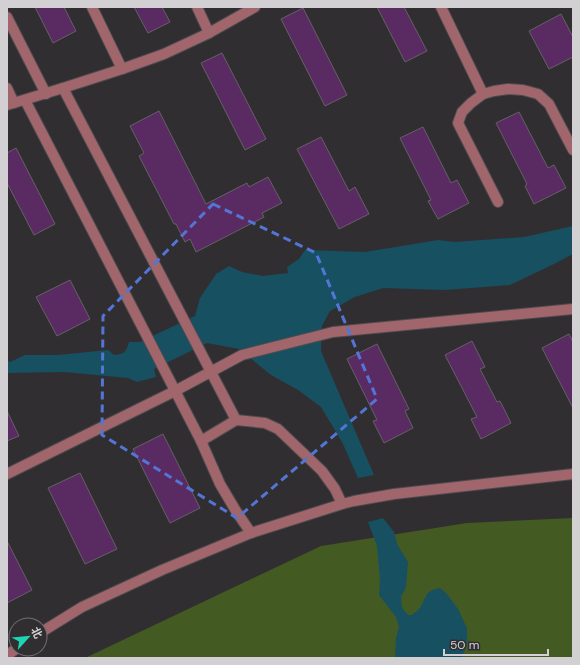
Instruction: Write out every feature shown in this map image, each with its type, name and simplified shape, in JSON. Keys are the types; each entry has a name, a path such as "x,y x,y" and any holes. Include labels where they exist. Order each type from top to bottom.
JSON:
{"street":[{"path":"92,7 122,69"},
{"path":"197,7 209,33"},
{"path":"7,88 11,104 46,94 164,54 209,33 254,7"},
{"path":"440,7 484,94"},
{"path":"7,17 46,94"},
{"path":"63,88 236,420"},
{"path":"498,202 458,123 462,112 471,103 484,94 508,89 523,90 538,94 549,104 573,150"},
{"path":"25,100 201,441 220,484 251,533"},
{"path":"7,474 173,387 208,367 242,355 333,332 573,309"},
{"path":"201,441 236,420 265,423 278,429 322,471 335,489 342,504"},
{"path":"48,628 82,607 162,570 251,533 342,504 394,494 573,474"}],"highlighted area":[{"path":"213,204 316,253 377,399 237,518 102,435 103,316"}],"green space":[{"path":"573,518 573,658 85,658 321,546 467,523"}],"water":[{"path":"573,226 573,254 510,285 445,290 383,288 355,297 330,311 322,326 321,351 374,475 358,478 342,442 321,407 298,390 271,375 239,349 207,343 154,369 156,377 137,382 128,378 64,372 7,373 7,360 10,362 25,355 58,355 108,350 114,355 121,354 126,350 129,342 140,342 195,316 200,298 216,274 229,266 242,272 263,276 288,273 287,267 299,259 305,250 365,252 438,240 454,242 524,237"},
{"path":"383,518 394,532 398,546 408,562 406,587 401,597 402,608 408,615 412,615 420,608 428,593 440,588 447,594 458,609 467,628 467,644 462,658 395,658 396,638 399,627 396,617 379,595 380,579 377,546 368,522"}],"building":[{"path":"35,7 64,7 76,31 53,43"},
{"path":"134,7 162,7 170,22 148,33"},
{"path":"377,7 404,7 427,51 405,62"},
{"path":"303,8 347,95 325,106 281,19"},
{"path":"561,14 573,37 573,57 549,69 529,31"},
{"path":"222,53 266,139 245,150 201,63"},
{"path":"159,111 206,204 247,183 249,187 268,177 282,203 262,213 264,217 196,252 190,239 185,242 176,224 174,224 139,156 144,153 130,126"},
{"path":"519,112 548,168 554,165 566,188 534,204 525,186 527,184 496,123"},
{"path":"423,127 451,183 457,180 469,203 438,219 428,201 431,200 400,138"},
{"path":"321,137 349,191 355,187 369,214 339,229 297,149"},
{"path":"16,148 55,224 34,235 7,183 7,153"},
{"path":"70,280 90,319 57,336 36,297"},
{"path":"569,334 573,342 573,408 542,348"},
{"path":"472,341 485,367 480,369 497,402 500,401 511,423 481,439 471,419 477,417 445,355"},
{"path":"377,344 409,409 405,411 413,428 384,443 373,421 377,420 347,359"},
{"path":"7,411 19,436 7,441"},
{"path":"163,434 200,508 170,523 133,449"},
{"path":"80,473 117,549 85,564 48,488"},
{"path":"7,541 32,590 7,603"}]}
